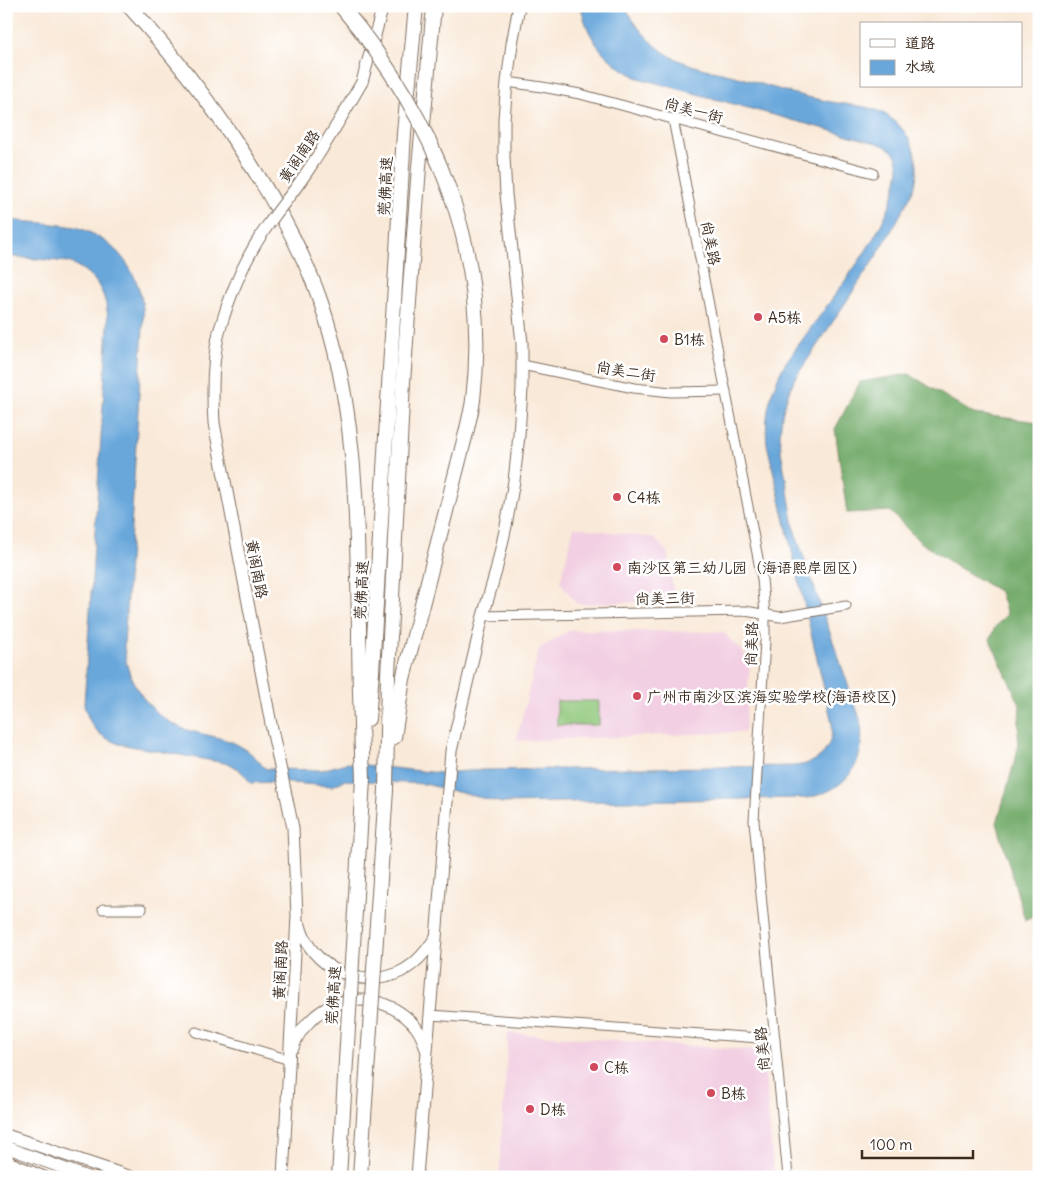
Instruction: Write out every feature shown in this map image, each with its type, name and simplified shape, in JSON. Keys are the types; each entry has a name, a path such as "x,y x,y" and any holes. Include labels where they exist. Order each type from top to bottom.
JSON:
{"highway":[{"path":"129,6 159,40 208,102 252,166 295,240 309,271 331,338 337,363 354,465 366,671"},
{"path":"341,6 377,51 399,85 430,142 443,171 466,243 471,272 476,332 473,400 403,679 386,790"},
{"name":"莞佛高速","path":"339,1177 363,779 366,671 404,133 416,6"},
{"name":"莞佛高速","path":"360,1177 386,790 388,675 403,382 421,135 434,6"}],"main road":[{"name":"黄阁南路","path":"283,1177 298,916 293,828 214,423 213,370 219,332 236,283 268,224 289,198 315,160 362,82 383,6"},
{"path":"418,1173 451,751 506,526 514,481 519,435 522,389 522,342 506,194 504,119 512,44 519,6"},
{"path":"298,916 302,932 309,947 320,960 334,970 350,977 384,978 400,972 414,964 426,952 436,937"},
{"path":"290,1060 294,1043 303,1028 316,1015 330,1006 347,1000 365,1000 382,1003 398,1011 412,1022 422,1036 427,1053"},
{"path":"6,1136 131,1177"},
{"path":"6,1147 86,1177"},
{"path":"6,1161 44,1177"},
{"path":"275,1177 284,1161"},
{"path":"6,1175 11,1177"}],"street":[{"name":"尚美一街","path":"507,82 580,94 873,173"},
{"name":"尚美路","path":"673,119 760,564 765,614 765,642 754,821 788,1177"},
{"name":"尚美二街","path":"522,365 634,388 689,392 726,391"},
{"name":"尚美三街","path":"483,616 745,611 780,617 846,606"},
{"path":"103,908 142,909"},
{"path":"430,1014 775,1039"},
{"path":"196,1032 290,1060"}],"shaded area":[{"name":"南沙区第三幼儿园（海语熙岸园区）","path":"574,527 654,538 667,552 675,601 577,604 560,582"},
{"name":"广州市南沙区滨海实验学校(海语校区)","path":"570,630 723,632 750,660 745,732 516,741 539,649"},
{"path":"508,1033 763,1051 774,1177 499,1177"}],"green space":[{"path":"909,374 974,414 1039,422 1039,913 1025,920 997,823 1017,753 1020,705 990,640 995,627 1007,614 1000,592 919,541 890,511 847,513 835,429 860,382"},
{"path":"557,701 599,701 599,725 557,725"}],"water":[{"path":"581,6 625,6 637,25 652,42 664,52 691,65 802,96 867,107 881,112 905,133 915,153 917,174 911,195 876,256 794,380 782,415 780,433 781,451 795,532 860,719 861,748 858,760 852,771 844,781 834,788 807,798 502,803 425,784 345,780 332,786 276,782 250,783 242,772 230,764 119,744 106,738 92,725 84,705 108,315 103,295 94,279 78,267 68,262 6,256 6,220 67,226 90,232 119,253 139,288 143,310 143,327 124,646 127,665 136,687 150,706 169,722 191,731 232,742 251,754 265,768 270,769 322,770 346,763 440,773 482,770 794,766 811,762 823,754 827,748 832,732 832,723 767,444 768,412 776,382 786,362 858,263 881,224 893,196 899,164 892,151 880,144 638,78 617,65 600,50 588,30"}],"place":[{"name":"A5栋","path":"758,317"},
{"name":"B1栋","path":"664,339"},
{"name":"C4栋","path":"617,497"},
{"name":"南沙区第三幼儿园（海语熙岸园区）","path":"617,567"},
{"name":"广州市南沙区滨海实验学校(海语校区)","path":"637,696"},
{"name":"C栋","path":"594,1067"},
{"name":"B栋","path":"711,1093"},
{"name":"D栋","path":"530,1109"}]}
